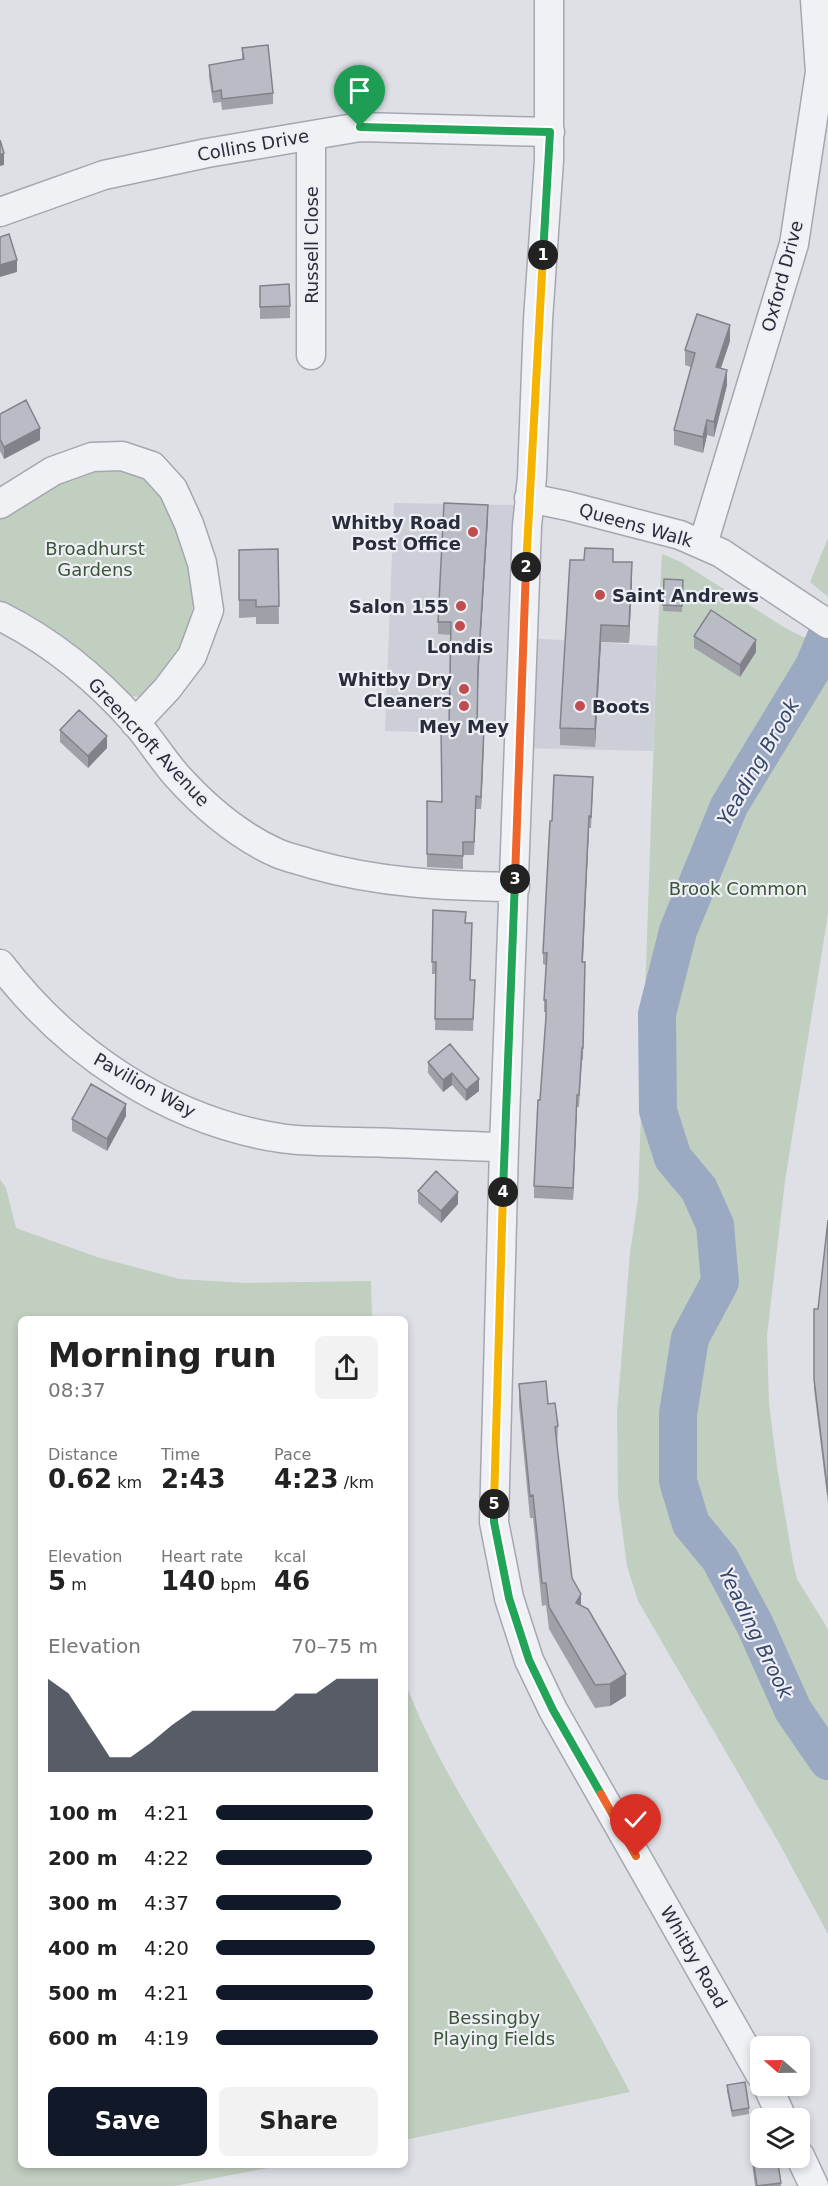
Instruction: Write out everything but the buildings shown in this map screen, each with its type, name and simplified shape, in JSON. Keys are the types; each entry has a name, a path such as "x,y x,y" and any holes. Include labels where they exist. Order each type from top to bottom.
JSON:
{"street":[{"name":"Whitby Road","path":"549,0 550,132 529,498 504,1147 494,1522 509,1598 529,1660 553,1710 750,2056"},
{"name":"Oxford Drive","path":"703,544 794,244 820,72 815,0"},
{"name":"Collins Drive","path":"0,212 104,175 207,153 360,127 550,132"},
{"name":"Russell Close","path":"311,136 311,355"},
{"path":"0,504 53,471 92,457 122,456 152,466 173,489 189,524 202,563 209,610 192,656 167,689 135,723"},
{"name":"Queens Walk","path":"529,498 680,535 703,544 721,553 822,620"},
{"name":"Greencroft Avenue","path":"0,616 16,624 77,665 135,723 177,775 208,807 240,833 278,854 374,879 458,886 514,887"},
{"name":"Pavilion Way","path":"0,964 48,1019 92,1057 150,1093 211,1122 281,1138 504,1147"},
{"path":"805,2168 813,2186"}],"shaded area":[{"path":"394,503 515,505 506,734 385,731"},
{"path":"527,638 657,646 653,751 521,748"}],"green space":[{"name":"Broadhurst Gardens","path":"97,466 119,468 144,479 166,498 188,570 194,600 188,635 173,662 156,686 139,697 123,695 0,603 0,517 27,497"},
{"path":"828,538 828,597 810,582"},
{"name":"Brook Common","path":"662,554 681,562 787,629 828,649 828,914 785,1181 767,1336 769,1403 793,1562 797,1579 828,1629 828,1934 779,1843 638,1601 627,1566 618,1497 617,1413 630,1253 638,1199"},
{"path":"0,1179 6,1188 16,1228 97,1257 180,1279 245,1283 371,1281 372,1316 18,1316 18,2168 268,2168 175,2186 0,2186"},
{"name":"Bessingby Playing Fields","path":"408,1689 444,1765 550,1946 630,2092 408,2139"}],"waterway":[{"name":"Yeading Brook","path":"828,632 814,666 729,806 678,931 657,1014 658,1111 673,1158 699,1189 715,1225 720,1282 690,1338 678,1414 678,1481 691,1524 720,1559 755,1625 793,1710 828,1761"}],"place":[{"name":"Whitby Road Post Office","path":"473,532"},
{"name":"Saint Andrews","path":"600,595"},
{"name":"Salon 155","path":"461,606"},
{"name":"Londis","path":"460,626"},
{"name":"Whitby Dry Cleaners","path":"464,689"},
{"name":"Mey Mey","path":"464,706"},
{"name":"Boots","path":"580,706"}],"route":[{"path":"360,127 550,132 538,320 532,477 527,526 504,1147 494,1522 509,1598 529,1660 553,1710 636,1856"}]}
